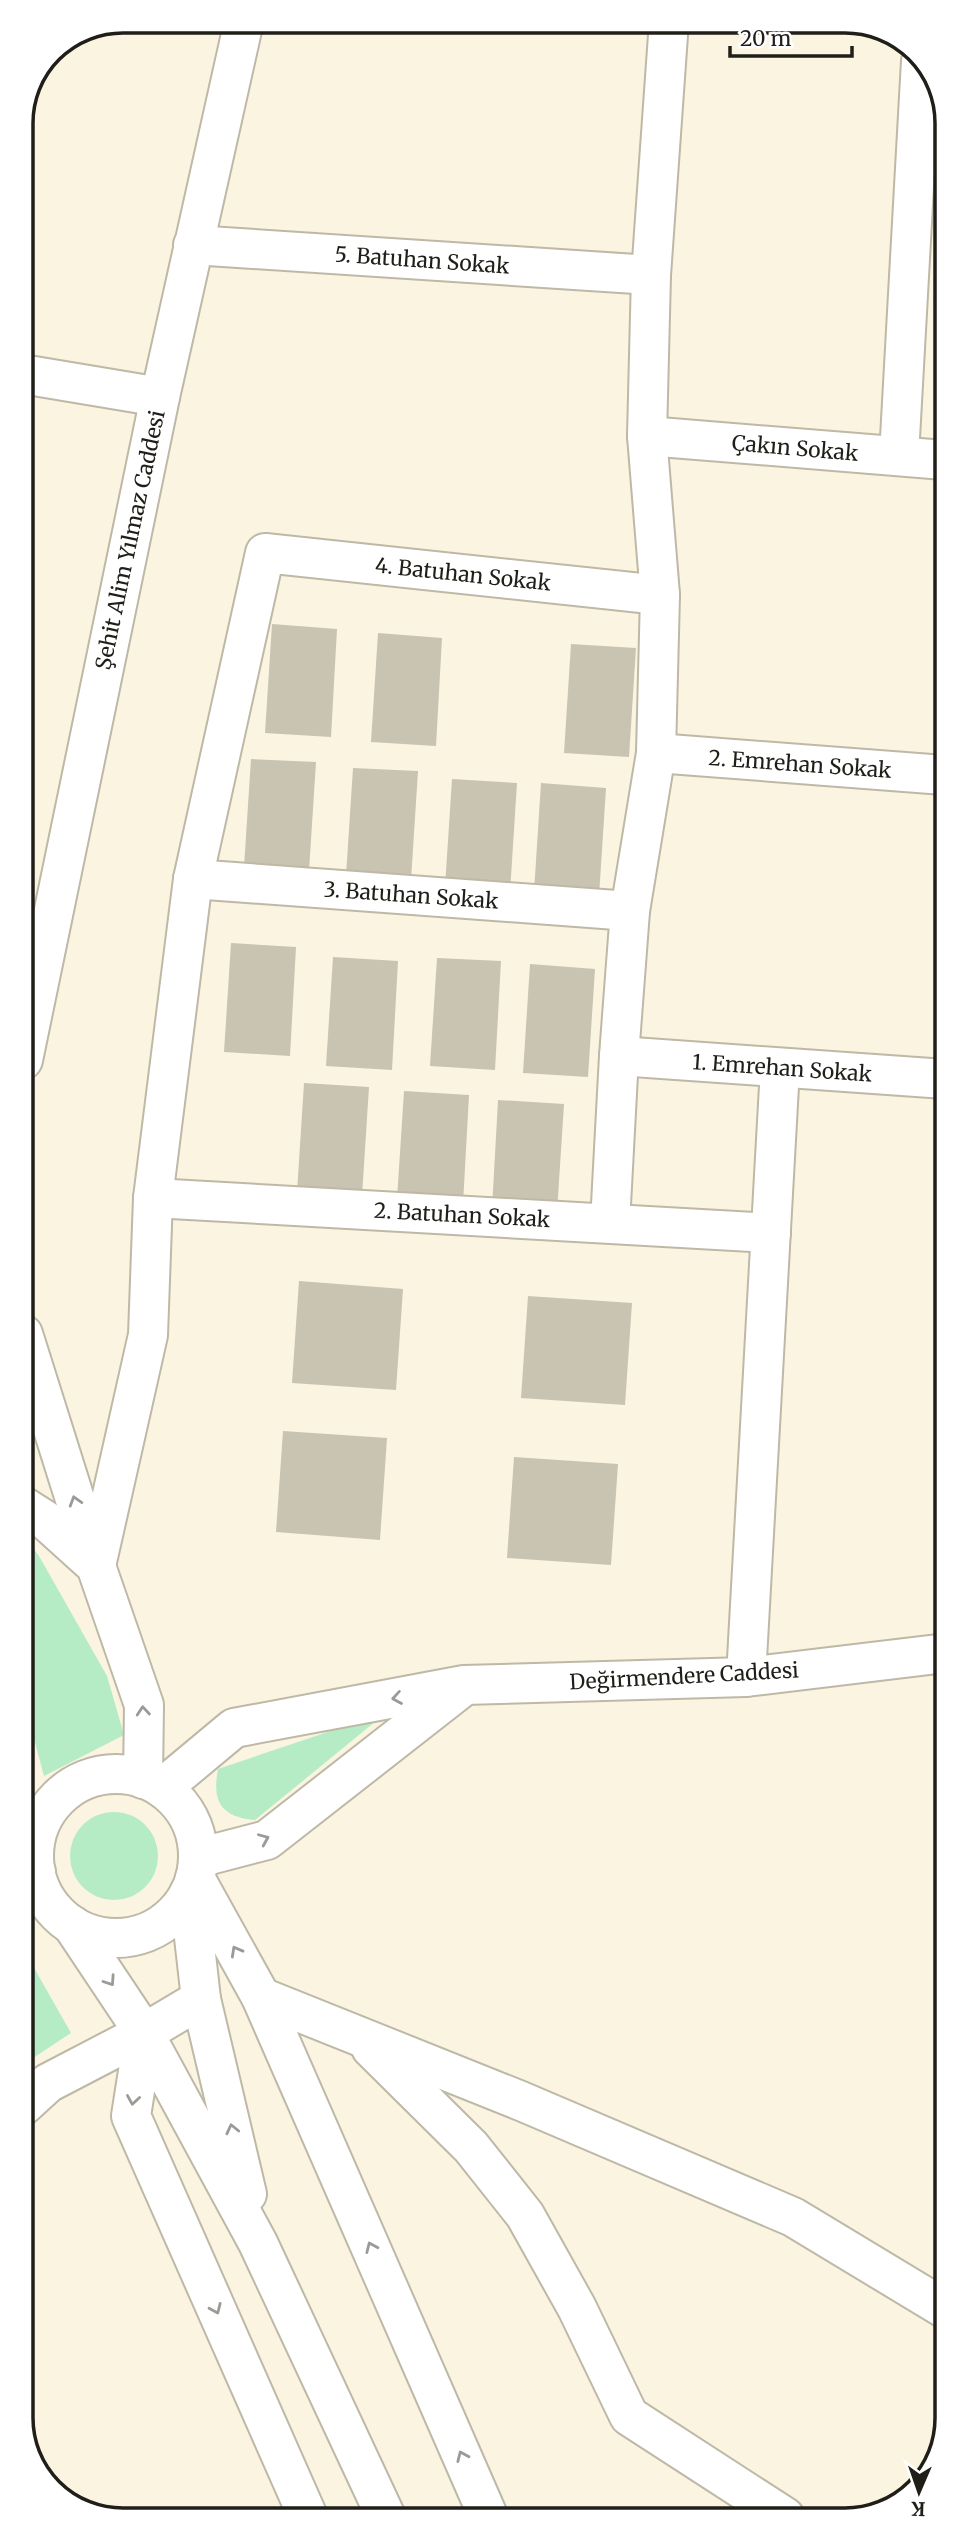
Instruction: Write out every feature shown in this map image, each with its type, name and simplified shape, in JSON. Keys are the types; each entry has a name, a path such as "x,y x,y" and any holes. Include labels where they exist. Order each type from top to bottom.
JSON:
{"main road":[{"name":"Şehit Alim Yılmaz Caddesi","path":"33,1011 160,397 241,33"},
{"path":"610,1223 630,911 656,753 660,595 647,436 651,275 668,33"},
{"path":"899,456 930,145 923,78"},
{"name":"5. Batuhan Sokak","path":"193,245 651,275"},
{"path":"33,376 160,397"},
{"name":"Çakın Sokak","path":"647,436 935,459"},
{"name":"4. Batuhan Sokak","path":"193,879 265,552 660,595"},
{"name":"2. Emrehan Sokak","path":"656,753 935,774"},
{"path":"96,1566 148,1335 153,1198 193,879"},
{"name":"3. Batuhan Sokak","path":"193,879 630,911"},
{"name":"1. Emrehan Sokak","path":"619,1056 935,1078"},
{"path":"746,1677 780,1068"},
{"name":"2. Batuhan Sokak","path":"153,1198 771,1233"},
{"path":"33,1366 96,1566 144,1705 152,1783"},
{"path":"33,1512 96,1566"},
{"name":"Değirmendere Caddesi","path":"152,1783 234,1728 464,1685 746,1677 935,1654"},
{"path":"33,1876 55,1911 72,1925 110,1938 129,1937 148,1931 166,1921 180,1907 194,1876 267,1840 464,1685"},
{"path":"33,1862 39,1830 48,1810 62,1794 80,1782 100,1776 122,1774 152,1783 177,1801 189,1818 196,1837 194,1876 201,1998 258,2244"},
{"path":"194,1876 261,1997 485,2508"},
{"path":"72,1925 144,2033 258,2244 382,2508"},
{"path":"261,1997 522,2101 793,2217 935,2304"},
{"path":"33,2097 48,2083 144,2033 201,1998"},
{"path":"144,2033 131,2116 304,2508"},
{"path":"360,2037 471,2147 525,2215 577,2308 629,2416 771,2508"}],"green space":[{"path":"33,1548 107,1676 124,1735 44,1776 33,1735"},
{"path":"387,1712 255,1820 234,1815 221,1805 216,1790 218,1769"},
{"path":"114,1812 131,1815 145,1825 155,1839 158,1856 155,1873 145,1887 131,1897 114,1900 97,1897 83,1887 73,1873 70,1856 73,1839 83,1825 97,1815"},
{"path":"33,1966 71,2033 33,2058"}],"building":[{"path":"272,624 337,629 331,737 265,733"},
{"path":"378,633 442,638 436,746 371,742"},
{"path":"571,644 636,648 629,757 564,753"},
{"path":"251,759 316,762 309,871 244,867"},
{"path":"353,768 418,771 411,880 346,876"},
{"path":"452,779 517,783 510,892 445,887"},
{"path":"541,783 606,788 599,896 534,892"},
{"path":"231,943 296,947 290,1056 224,1052"},
{"path":"333,957 398,961 392,1070 326,1066"},
{"path":"437,958 501,961 495,1070 430,1066"},
{"path":"530,964 595,969 588,1077 523,1073"},
{"path":"304,1083 369,1087 362,1196 297,1192"},
{"path":"404,1091 469,1095 463,1204 397,1199"},
{"path":"498,1100 564,1104 557,1212 492,1209"},
{"path":"299,1281 403,1289 396,1390 292,1383"},
{"path":"528,1296 632,1303 625,1405 521,1398"},
{"path":"283,1431 387,1438 380,1540 276,1532"},
{"path":"514,1457 618,1464 611,1565 507,1558"}]}
